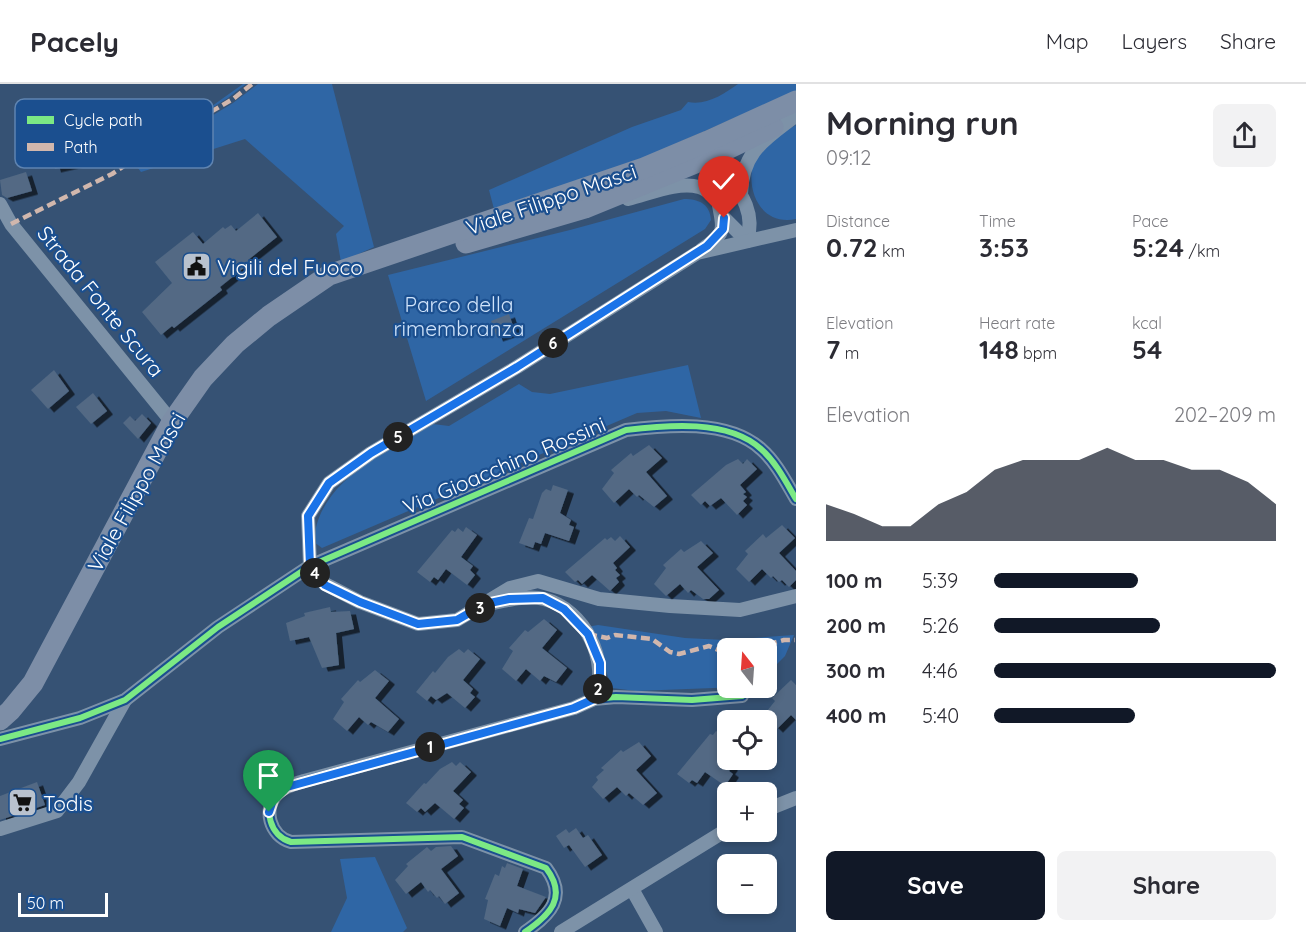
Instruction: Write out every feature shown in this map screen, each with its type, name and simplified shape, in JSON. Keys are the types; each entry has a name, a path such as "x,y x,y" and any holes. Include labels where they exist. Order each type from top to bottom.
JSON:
{"main road":[{"name":"Viale Filippo Masci","path":"305,292 585,208 795,111"},
{"name":"Viale Filippo Masci","path":"0,720 33,683 172,422 203,378 235,344 269,316 329,275 365,261 712,148"}],"street":[{"path":"741,194 747,160 759,144 795,111"},
{"path":"712,148 741,194 751,218 764,228 789,232"},
{"path":"712,148 718,201 724,218 723,229 715,239 697,253 517,367 371,453 329,483 308,516 310,566 325,585 360,602 418,624 457,620 510,588 538,581 599,599 681,607 740,610 796,596"},
{"path":"585,208 672,188 694,186 706,190 718,201"},
{"name":"Strada Fonte Scura","path":"0,204 11,224 172,422"},
{"path":"724,218 747,241"},
{"path":"747,241 751,218"},
{"path":"697,253 789,232"},
{"name":"Via Gioacchino Rossini","path":"125,700 218,627 310,566 626,430 663,426 731,432 762,449 778,468 796,499"},
{"path":"485,604 509,599 543,598 564,609 588,634 600,663 600,682 594,699"},
{"path":"525,932 549,913 554,903 554,878 546,868 462,837 291,842 273,830 270,822 271,805 279,792 296,784 574,708 594,699 616,697 692,700 717,698"},
{"path":"0,739 80,718 125,700"},
{"path":"0,830 57,811 79,782 125,700"},
{"path":"777,806 796,798"},
{"path":"561,932 717,836"},
{"path":"632,889 657,932"}],"green space":[{"path":"243,84 246,84 213,107"},
{"path":"258,84 332,84 374,247 341,262 336,234 344,226 245,139 213,149 213,115"},
{"path":"738,84 796,84 796,91 648,156 494,209 489,190 632,127 681,110 688,102 695,103 714,98"},
{"path":"796,125 796,219 781,220 769,215 760,207 754,195 752,169 756,156 766,141"},
{"path":"138,168 154,168 141,172"},
{"name":"Parco della rimembranza","path":"684,199 699,201 706,206 711,220 705,229 426,401 388,275"},
{"path":"688,365 701,418 666,411 637,413 322,548 314,542 318,520 327,501 341,485 376,458 433,424 449,426 519,384 532,392 550,394"},
{"path":"598,625 685,638 717,640 717,688 636,691 612,688 598,648 587,627"},
{"path":"794,635 785,656 777,664 777,638 753,638"},
{"path":"375,857 407,928 403,932 331,932 347,898 340,859"}],"building":[{"path":"26,172 32,191 7,198 2,195 0,180"},
{"path":"258,213 277,237 248,260 250,263 220,287 222,290 174,328 172,326 161,335 142,312 172,283 155,262 193,232 203,244 223,227 225,229 231,225 236,231"},
{"path":"509,314 515,332 497,338 491,321"},
{"path":"54,370 69,391 48,409 31,390"},
{"path":"93,393 107,411 91,424 76,407"},
{"path":"142,414 151,423 138,439 123,423 130,416 135,421"},
{"path":"649,445 662,458 646,472 667,496 654,507 639,495 637,497 629,489 614,503 602,489 614,473 611,470 631,453 633,456"},
{"path":"738,459 743,464 747,459 757,469 740,485 746,492 743,494 747,497 743,501 747,505 737,515 721,498 710,506 705,501 701,505 691,495 726,465"},
{"path":"553,485 568,490 560,513 571,520 569,525 574,527 569,541 545,533 541,544 535,542 533,548 519,543 529,518 533,519 542,493 546,489 551,491"},
{"path":"782,525 795,538 779,553 796,571 796,580 789,587 782,580 779,582 773,576 771,578 762,569 749,582 736,569 748,554 745,551 763,534 766,538"},
{"path":"466,527 477,535 461,557 473,566 470,570 475,575 467,585 446,569 438,580 434,577 430,582 417,572 452,530 455,532 458,528 463,532"},
{"path":"620,536 630,547 613,563 620,575 616,578 619,582 610,591 592,575 582,584 578,580 575,582 565,572 605,538 607,540 611,537 615,541"},
{"path":"701,541 713,553 697,567 719,590 709,599 703,599 691,590 688,593 680,584 666,596 654,584 666,568 663,565 681,549 684,552"},
{"path":"330,607 331,612 350,611 354,629 336,633 339,665 322,668 309,637 290,641 286,623 305,616 304,613"},
{"path":"544,619 557,630 542,648 567,668 556,682 544,676 540,681 526,669 516,681 502,669 513,651 509,648 525,630 528,632"},
{"path":"459,649 464,653 468,649 480,659 463,680 473,689 470,693 475,697 465,708 447,693 436,700 431,696 427,701 416,692 433,671 435,673 448,657"},
{"path":"375,670 389,681 375,698 399,719 388,732 371,722 368,725 359,717 347,731 333,719 344,702 341,699 358,680 360,682"},
{"path":"791,680 796,685 796,720 791,715 777,729 777,710 768,710 775,701 772,698 777,698 777,693"},
{"path":"716,731 717,770 730,770 733,774 728,782 719,782 705,772 697,783 692,780 689,783 677,774 710,734 713,735"},
{"path":"639,742 651,756 636,770 657,793 643,805 629,793 626,796 617,787 603,799 592,787 598,780 596,777 604,770 601,768 621,750 623,752"},
{"path":"452,762 456,766 460,762 471,772 453,791 463,800 459,804 464,808 454,819 435,803 425,812 421,808 417,812 406,803 424,783 426,784 440,769"},
{"name":"Todis","path":"37,782 45,805 0,820 0,796"},
{"path":"576,828 583,838 588,835 602,855 585,867 569,845 564,848 556,836 566,829 569,833"},
{"path":"451,846 458,856 441,869 459,893 445,904 439,896 437,898 430,890 428,892 421,882 406,894 395,880 408,866 406,864 427,847 431,851 436,847"},
{"path":"507,863 523,869 517,886 546,897 535,913 519,909 518,913 507,908 500,926 484,919 488,900 485,899 495,874 499,876 502,866 505,868"}],"marked path":[{"path":"213,111 252,84"},
{"path":"11,224 121,168"},
{"path":"588,634 607,638 615,635 652,639 670,652 679,654 709,646 717,649"},
{"path":"777,642 795,640"}],"cycle path":[{"path":"0,739 80,718 125,700 218,627 310,566 626,430 696,426 715,428 747,439 771,460 796,499"},
{"path":"525,932 542,919 556,897 556,888 546,868 462,837 291,842 284,839 273,828 270,814 273,799 284,789 304,781 574,708 594,699 616,697 692,700 717,698"}],"place":[{"name":"Vigili del Fuoco","path":"196,267"},
{"name":"Todis","path":"22,803"}],"route":[{"path":"269,812 274,797 279,792 304,781 585,705 594,699 600,682 600,663 588,634 581,624 564,609 543,598 509,599 485,604 457,620 418,624 360,602 325,585 310,566 308,516 329,483 371,453 517,367 697,253 715,239 723,229 724,218"}]}
